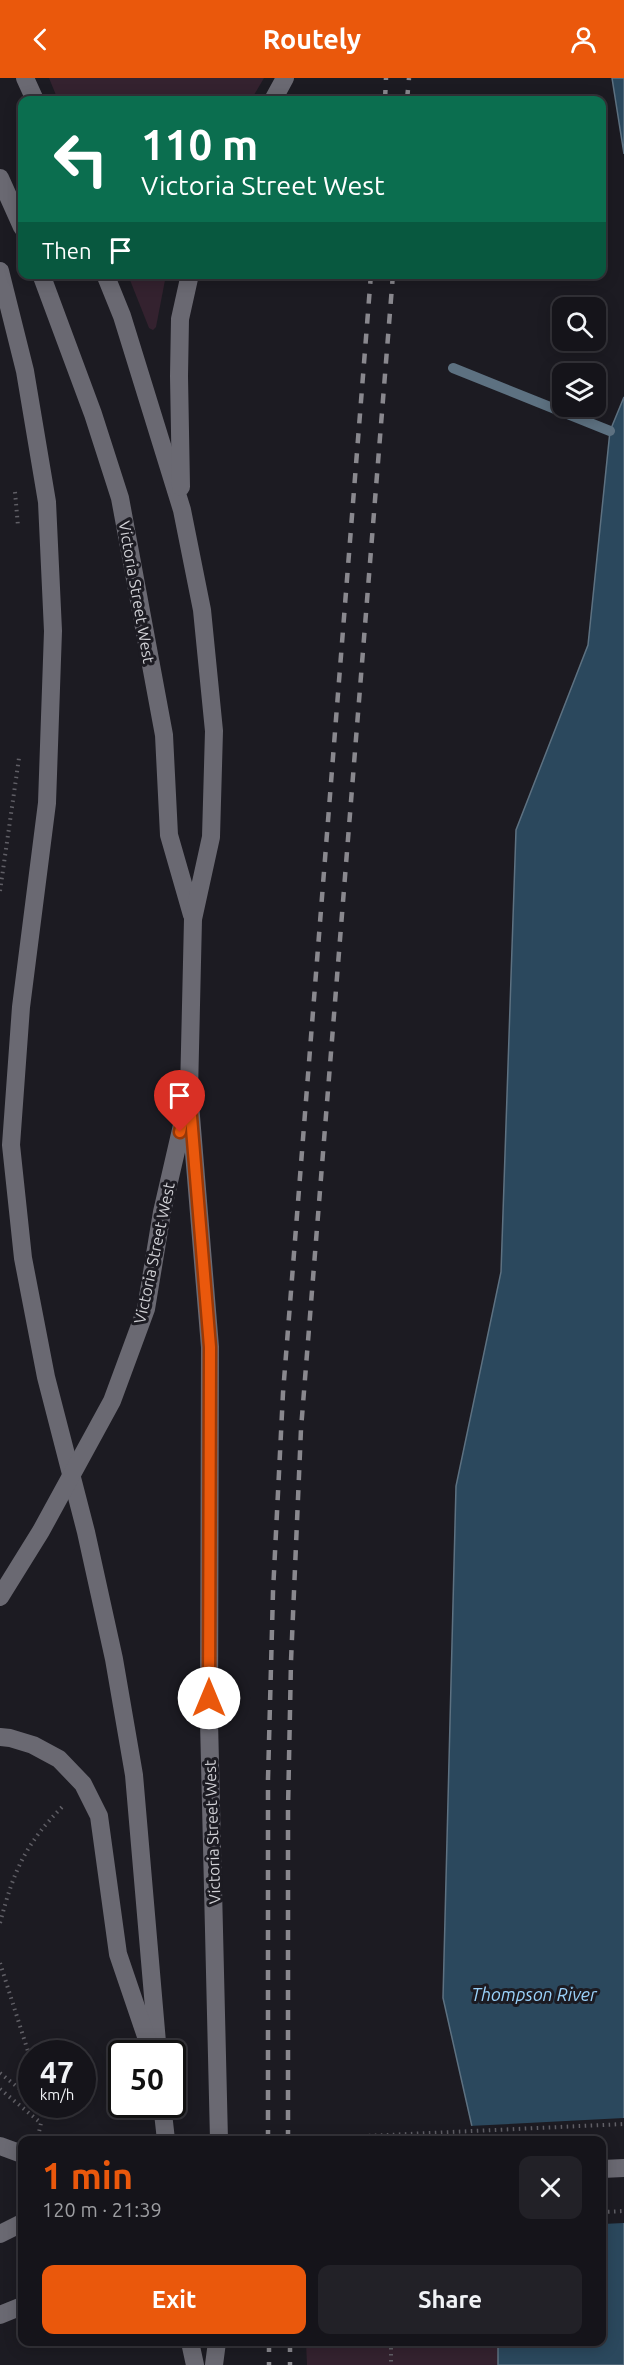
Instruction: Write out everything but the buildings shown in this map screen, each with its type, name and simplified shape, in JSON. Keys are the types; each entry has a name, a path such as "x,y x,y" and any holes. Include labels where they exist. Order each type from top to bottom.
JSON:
{"main road":[{"path":"25,78 33,96"},
{"path":"275,96 285,78"},
{"path":"0,178 18,218"},
{"path":"0,271 25,371 47,502 53,631 47,803 21,1007 11,1145 23,1258 46,1377 86,1532 114,1659 134,1775 157,2040"},
{"name":"Victoria Street West","path":"43,279 93,414 120,498 164,735 169,835 193,919"},
{"name":"Victoria Street West","path":"107,279 122,316 182,510 202,610 214,731 211,837 193,919 189,1092 210,1347 209,1721 219,2136"},
{"path":"182,510 180,319 189,279"},
{"name":"Victoria Street West","path":"0,1597 41,1531 112,1401 146,1309 162,1212 189,1092"},
{"path":"0,1737 33,1745 59,1759 83,1784 99,1816 118,1954 147,2040"},
{"path":"164,2118 166,2136"},
{"path":"0,2146 18,2153"},
{"path":"606,2169 624,2168"},
{"path":"0,2234 18,2225"},
{"path":"0,2315 18,2308"},
{"path":"191,2346 195,2365"},
{"path":"214,2365 216,2346"}],"path":[{"path":"14,487 19,534"},
{"path":"0,891 19,754"},
{"path":"0,1923 15,1873 26,1848 83,1784"},
{"path":"0,1963 24,2040"},
{"path":"0,2073 18,2088"},
{"path":"0,2089 41,2123 38,2136"},
{"path":"365,2136 624,2124"},
{"path":"606,2212 624,2211"},
{"path":"391,2346 391,2365"}],"shaded area":[{"path":"49,78 264,78 253,96 56,96"},
{"path":"130,279 165,279 156,327 153,330 149,328"},
{"path":"306,2346 498,2346 498,2365 307,2365"}],"water":[{"path":"612,78 624,78 624,154"},
{"name":"Thompson River","path":"624,397 624,2365 498,2365 498,2346 606,2346 606,2136 474,2136 443,1998 456,1486 501,1272 516,830 588,645 610,431"}],"pier":[{"path":"624,2118 624,2223 606,2224 606,2136 471,2136 469,2126"}],"waterway":[{"path":"453,368 610,431"}],"railway":[{"path":"385,96 386,78"},
{"path":"407,96 409,78"},
{"path":"268,2136 268,1779 273,1592 283,1393 371,279"},
{"path":"288,2136 288,1809 291,1661 301,1429 393,279"},
{"path":"269,2346 269,2365"},
{"path":"290,2346 290,2365"}],"route":[{"path":"180,1132 189,1092 210,1347 209,1698"}]}
